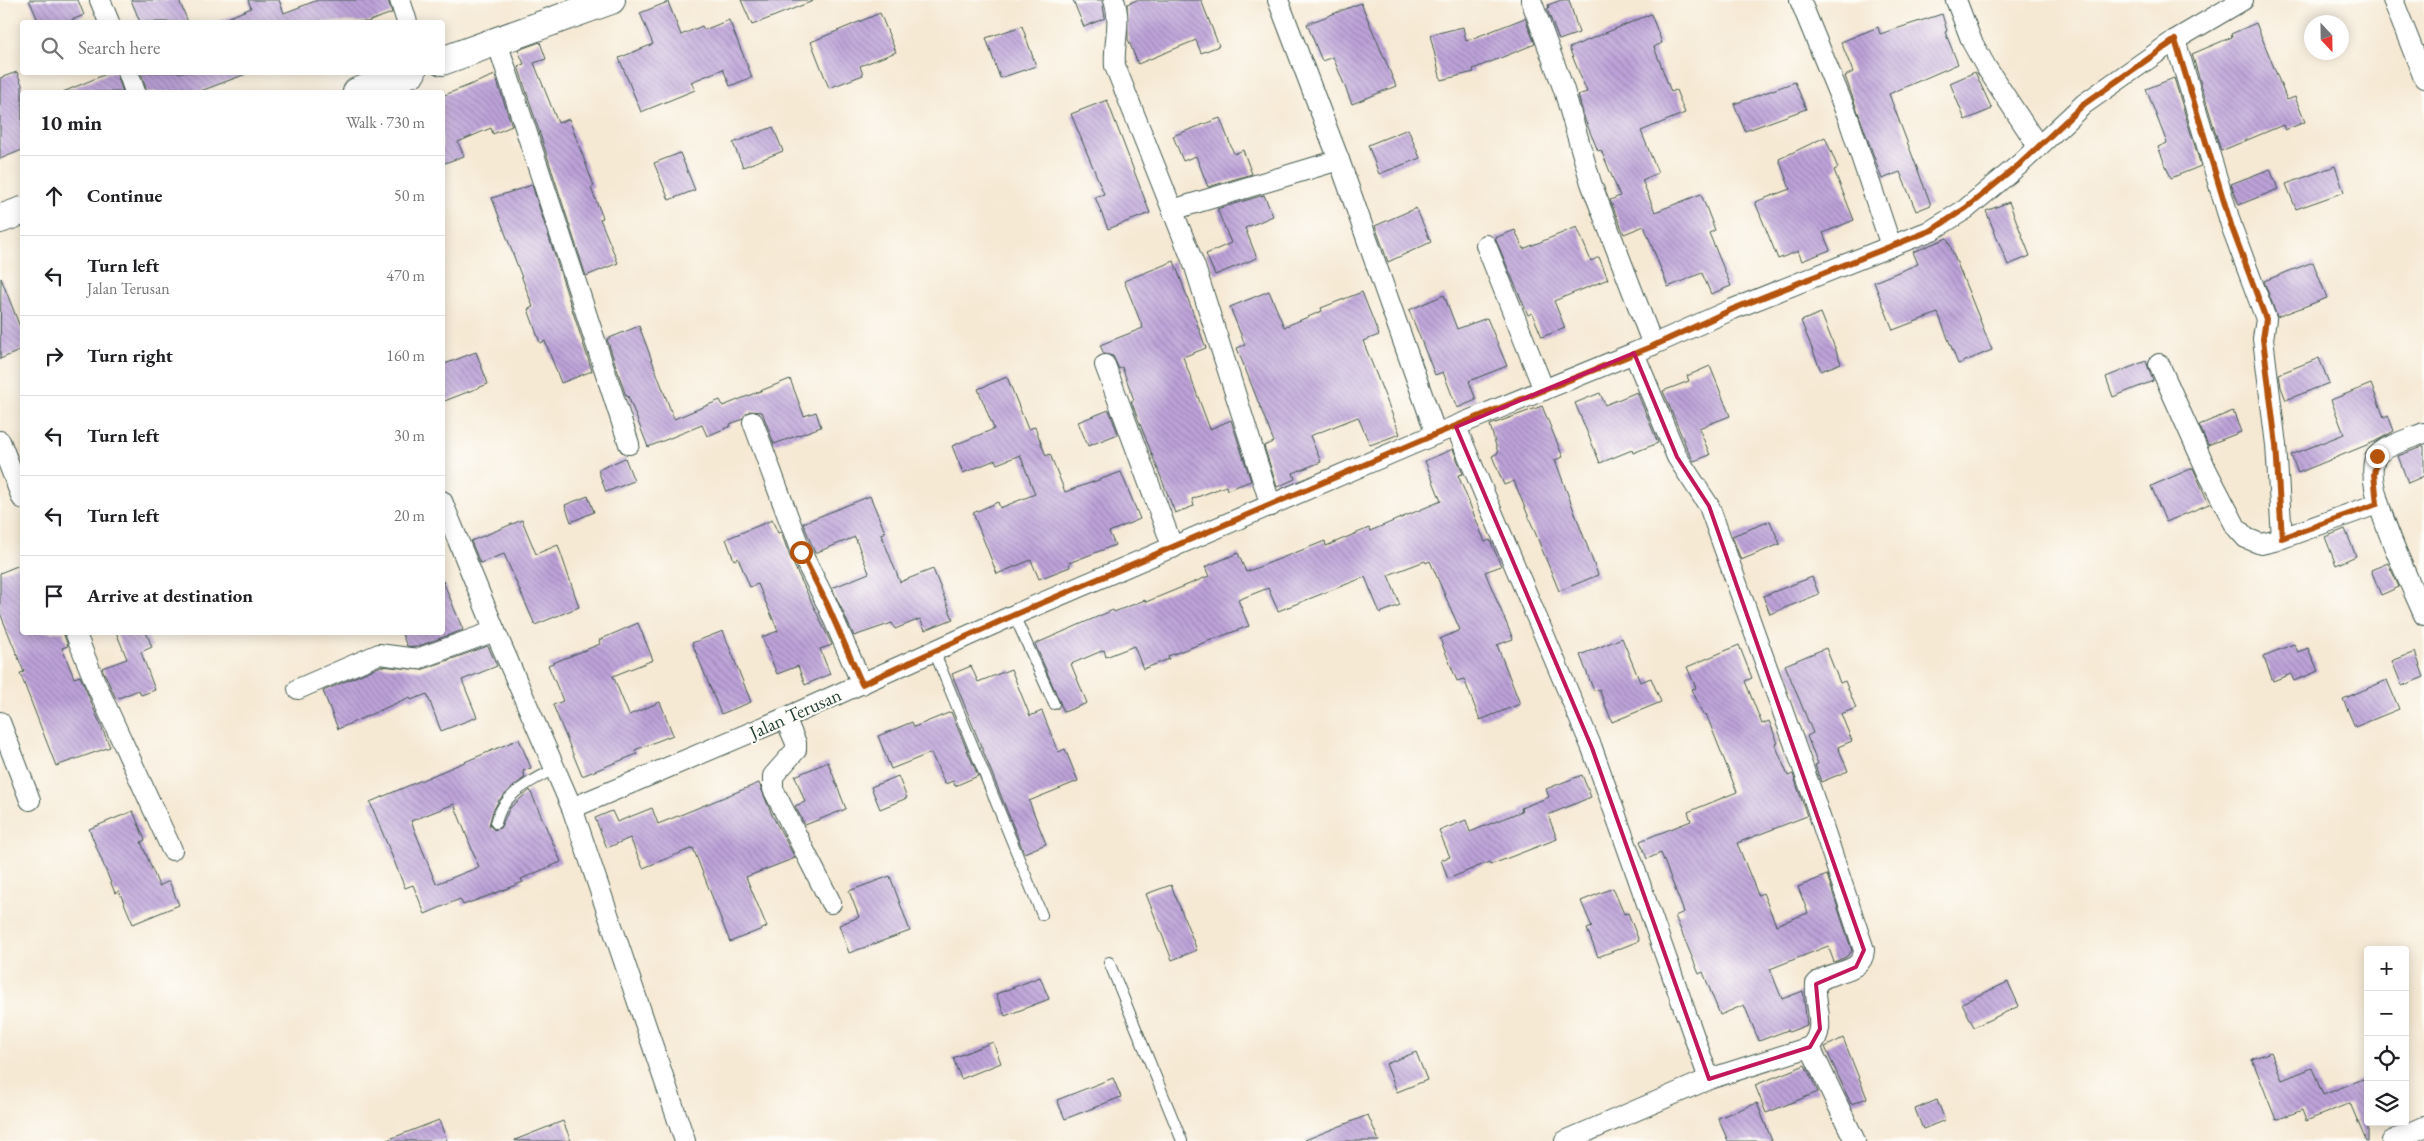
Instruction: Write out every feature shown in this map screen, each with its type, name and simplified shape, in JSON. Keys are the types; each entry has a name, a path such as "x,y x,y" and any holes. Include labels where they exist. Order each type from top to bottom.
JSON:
{"street":[{"path":"100,0 108,20"},
{"path":"400,0 406,20"},
{"path":"445,61 497,42 572,7 611,0"},
{"path":"1114,0 1118,22 1114,51 1116,66 1195,266 1271,506"},
{"path":"1278,0 1339,160 1436,434"},
{"path":"1531,0 1564,90 1591,183 1653,346"},
{"path":"1800,0 1848,117 1891,246"},
{"path":"1956,0 1972,42 1986,67 2038,146"},
{"name":"Jalan Terusan","path":"572,808 785,718 1014,615 1436,434 1653,346 1733,309 1932,230 1966,208 2084,104 2108,86 2175,40 2243,0"},
{"path":"2393,0 2424,78"},
{"path":"2175,40 2232,228 2266,319 2263,339 2276,445 2282,538"},
{"path":"497,42 629,444"},
{"path":"129,75 134,90"},
{"path":"362,90 404,75"},
{"path":"1172,210 1339,160"},
{"path":"0,220 20,212"},
{"path":"1486,245 1544,390"},
{"path":"1565,1141 1709,1079 1810,1047 1816,1041 1820,1029 1816,984 1821,979 1856,967 1862,961 1864,950 1811,790 1709,506 1677,457 1634,353"},
{"path":"2159,364 2221,500 2236,527 2254,541 2282,538 2377,504"},
{"path":"1105,365 1173,548"},
{"path":"753,422 801,552 827,604 862,684"},
{"path":"1456,427 1592,748 1709,1079"},
{"path":"2424,433 2382,450 2377,456 2374,474 2377,504 2424,616"},
{"path":"0,441 20,493"},
{"path":"445,508 495,631 572,808 685,1141"},
{"path":"298,689 379,654 417,659 495,631"},
{"path":"76,635 95,682 172,850"},
{"path":"785,718 796,743 796,750 773,776 772,789 831,904"},
{"path":"0,722 30,800"},
{"path":"1810,1047 1855,1141"},
{"path":"2392,1141 2424,1127"}],"lane":[{"path":"1014,615 1054,704"},
{"path":"934,651 1042,915"},
{"path":"496,823 499,809 519,789 554,768"},
{"path":"1109,962 1182,1141"}],"highlighted area":[{"path":"1634,353 1677,457 1709,506 1864,950 1856,967 1816,984 1820,1029 1810,1047 1709,1079 1592,748 1456,427"}],"building":[{"path":"29,0 78,0 84,15 72,20 38,20"},
{"path":"131,0 179,0 187,20 139,20"},
{"path":"248,0 279,0 284,13 318,0 388,0 392,13 373,20 223,20 251,8"},
{"path":"741,0 813,0 813,1 752,25"},
{"path":"1073,0 1102,0 1105,18 1084,27"},
{"path":"1137,0 1201,0 1219,46 1201,53 1196,40 1138,64 1128,39 1127,4"},
{"path":"1561,0 1569,0 1579,33 1559,40 1547,9 1549,8 1548,5"},
{"path":"668,2 681,35 702,26 704,30 729,20 752,77 730,86 723,69 691,82 695,90 641,112 619,58 653,44 640,13"},
{"path":"1361,3 1396,86 1352,104 1333,57 1322,61 1307,24"},
{"path":"880,13 896,52 860,66 863,75 829,88 811,42"},
{"path":"1651,14 1662,43 1654,47 1671,92 1676,90 1685,113 1641,131 1658,173 1642,180 1655,212 1701,194 1715,230 1709,233 1731,286 1711,294 1702,273 1668,287 1644,226 1624,234 1610,200 1620,196 1601,150 1598,151 1585,120 1578,95 1587,92 1569,48"},
{"path":"1942,14 1947,31 1945,32 1958,64 1889,94 1931,205 1916,211 1900,172 1882,179 1845,76 1853,72 1841,42 1878,27 1880,34"},
{"path":"1525,18 1535,44 1473,69 1474,72 1441,80 1430,35 1463,27 1466,41"},
{"path":"2256,23 2287,100 2295,97 2305,122 2285,130 2283,125 2221,151 2192,54 2232,37 2231,34"},
{"path":"1022,26 1036,66 1000,78 986,38"},
{"path":"540,42 546,59 534,63 558,123 569,119 594,186 591,188 603,218 600,219 618,263 586,276 518,66 524,64 518,50"},
{"path":"17,72 22,90 20,90 20,151 0,159 0,78"},
{"path":"1975,72 1992,109 1965,120 1950,83"},
{"path":"104,75 117,75 122,90 68,90"},
{"path":"142,75 243,75 203,90 146,90"},
{"path":"495,75 512,126 493,134 491,128 458,142 464,156 445,163 445,95"},
{"path":"2174,78 2201,166 2171,178 2158,147 2167,143 2146,89"},
{"path":"1795,82 1806,109 1745,131 1734,104"},
{"path":"1107,100 1150,213 1108,229 1095,197 1104,194 1071,114"},
{"path":"1220,118 1234,154 1243,150 1252,174 1208,187 1196,156 1183,161 1173,136"},
{"path":"773,127 783,151 743,167 733,143"},
{"path":"1408,129 1420,158 1379,174 1368,145"},
{"path":"1825,137 1838,168 1834,170 1854,220 1823,233 1830,250 1802,261 1798,251 1778,259 1755,202 1790,189 1779,159"},
{"path":"680,153 695,190 669,200 654,163"},
{"path":"2335,166 2344,192 2296,209 2286,184"},
{"path":"2270,169 2278,189 2239,205 2231,184"},
{"path":"532,185 592,371 561,383 545,341 540,343 528,309 533,307 492,198"},
{"path":"1264,195 1273,216 1245,228 1257,258 1215,275 1206,254 1231,243 1217,209"},
{"path":"2009,202 2030,256 2008,265 1986,211"},
{"path":"1416,208 1431,242 1388,262 1375,226"},
{"path":"1577,227 1591,261 1599,257 1608,279 1554,301 1565,328 1542,337 1532,313 1528,315 1495,238 1515,230 1523,249"},
{"path":"1947,238 1992,350 1958,364 1938,313 1893,330 1874,282 1918,264 1913,252"},
{"path":"1174,261 1206,348 1183,357 1210,429 1231,420 1251,481 1227,490 1226,486 1192,499 1194,506 1175,513 1131,401 1134,400 1122,367 1119,369 1113,356 1104,354 1100,345 1143,328 1124,281"},
{"path":"2313,262 2327,298 2277,317 2264,281"},
{"path":"1,278 20,327 20,351 0,359"},
{"path":"1269,291 1284,327 1322,311 1321,308 1362,292 1379,335 1363,341 1400,434 1370,445 1358,417 1310,436 1321,462 1293,473 1295,479 1277,487 1264,446 1274,442 1237,348 1245,345 1230,307"},
{"path":"1444,295 1457,329 1487,318 1507,366 1469,381 1476,400 1457,408 1443,372 1435,375 1409,310"},
{"path":"1821,313 1841,363 1821,371 1801,321"},
{"path":"639,326 674,419 720,400 723,406 790,379 804,416 816,412 821,427 774,444 762,412 749,411 741,420 730,424 731,426 707,436 702,425 648,447 628,396 626,396 607,339"},
{"path":"476,352 488,384 445,401 445,364"},
{"path":"2319,358 2329,383 2286,400 2279,374"},
{"path":"2146,361 2153,381 2113,397 2106,377"},
{"path":"1710,366 1730,416 1699,428 1710,455 1694,461 1663,391 1689,381 1687,376"},
{"path":"1007,377 1028,429 1035,427 1046,456 1050,454 1065,492 1121,472 1140,519 1109,532 1115,545 1069,563 1070,567 1039,579 1031,560 997,574 973,513 998,502 1000,508 1035,494 1020,455 997,464 995,460 963,473 952,446 994,429 978,389"},
{"path":"2371,384 2384,417 2388,415 2394,431 2374,442 2298,473 2291,455 2344,434 2331,400"},
{"path":"1637,392 1658,443 1633,453 1632,450 1600,463 1575,403 1600,393 1605,405"},
{"path":"1542,406 1563,457 1555,460 1598,575 1559,591 1514,481 1504,485 1492,456 1498,453 1490,425"},
{"path":"1109,410 1118,434 1088,446 1078,422"},
{"path":"2233,411 2241,432 2208,445 2199,425"},
{"path":"2424,446 2424,476 2408,483 2398,456"},
{"path":"1453,449 1463,474 1458,475 1485,542 1490,540 1501,566 1485,572 1513,639 1497,645 1520,704 1480,720 1464,679 1457,681 1440,639 1460,630 1430,561 1426,563 1425,561 1388,575 1400,605 1380,613 1365,577 1278,611 1268,588 1238,600 1249,626 1168,656 1169,659 1143,669 1134,646 1106,657 1104,650 1071,664 1087,703 1064,712 1035,644 1113,610 1114,612 1145,600 1146,602 1209,576 1205,567 1238,553 1246,572 1325,541 1326,546 1369,528 1370,531 1441,501 1425,461"},
{"path":"625,458 634,481 606,492 598,470"},
{"path":"2193,468 2209,504 2166,522 2151,486"},
{"path":"588,496 594,512 571,522 565,505"},
{"path":"870,496 885,532 881,534 900,582 933,569 953,619 925,630 920,619 895,629 892,623 854,636 832,588 869,573 855,537 815,553 803,523"},
{"path":"522,520 536,554 558,545 579,607 535,625 504,554 480,563 471,541"},
{"path":"772,520 778,533 781,532 790,557 832,645 820,649 830,674 805,685 798,666 777,674 762,637 778,631 758,584 750,587 738,558 734,560 726,539"},
{"path":"1770,521 1780,544 1741,560 1732,536"},
{"path":"2345,529 2356,556 2336,565 2325,537"},
{"path":"2388,563 2399,587 2381,595 2371,570"},
{"path":"20,565 20,635 64,635 68,646 62,648 74,678 80,676 110,747 56,766 20,673 24,672 0,613 0,573"},
{"path":"1812,577 1819,594 1770,614 1763,596"},
{"path":"445,586 463,630 416,647 407,646 402,635 445,635"},
{"path":"638,623 653,660 613,676 629,715 660,702 673,735 635,750 637,754 582,776 553,705 563,701 548,665 600,644 599,640"},
{"path":"723,631 751,702 721,714 692,643"},
{"path":"117,635 147,635 152,647 141,652 155,690 141,695 139,690 116,699 102,668 127,659"},
{"path":"1622,638 1640,682 1651,678 1661,702 1612,722 1599,689 1594,691 1580,655"},
{"path":"2294,644 2298,652 2308,648 2318,671 2294,681 2291,674 2273,681 2263,656"},
{"path":"1739,645 1752,678 1745,681 1762,724 1769,721 1778,743 1775,744 1788,776 1793,774 1807,816 1737,843 1758,895 1763,893 1776,925 1808,913 1798,887 1827,875 1852,951 1846,957 1834,962 1828,946 1770,969 1782,999 1803,991 1807,1025 1759,1041 1744,1005 1720,1015 1703,972 1699,974 1675,916 1684,912 1661,853 1647,859 1640,841 1691,821 1688,812 1737,792 1706,714 1703,715 1692,689 1696,688 1687,667"},
{"path":"488,646 497,666 462,680 477,717 441,731 427,694 411,700 410,697 338,729 323,691 381,666 421,670"},
{"path":"1826,648 1840,683 1845,681 1856,708 1841,714 1852,741 1838,747 1848,771 1821,782 1815,765 1818,764 1807,736 1813,733 1785,665"},
{"path":"2415,652 2424,677 2402,686 2392,661"},
{"path":"971,666 978,682 1011,669 1030,716 1042,711 1058,752 1065,749 1078,781 1029,801 1046,844 1024,853 952,674"},
{"path":"2387,680 2399,709 2355,727 2343,699"},
{"path":"951,712 978,776 955,786 953,781 945,784 931,753 891,769 878,736 912,722 914,727"},
{"path":"519,739 531,768 523,771 525,777 499,800 489,825 494,830 500,828 510,808 530,790 561,862 521,879 523,882 496,893 463,905 460,899 425,914 413,885 405,888 370,802","holes":["454,804 479,867 436,884 411,821"]},
{"path":"828,762 846,809 805,825 795,806 805,802 795,776"},
{"path":"1582,775 1591,797 1548,815 1557,839 1490,865 1489,862 1448,879 1441,860 1450,857 1439,831 1466,820 1470,832 1522,811 1521,808 1549,797 1546,789"},
{"path":"898,776 907,798 880,809 871,787"},
{"path":"759,783 772,815 795,858 746,877 767,927 730,942 693,848 643,868 630,838 607,848 595,818 612,811 617,822 652,808 658,824"},
{"path":"133,811 145,840 141,842 159,886 169,881 179,905 133,924 119,891 115,893 89,829"},
{"path":"890,876 910,931 849,953 839,925 859,917 849,891"},
{"path":"1171,885 1197,950 1172,960 1146,894"},
{"path":"1613,888 1624,914 1628,913 1639,941 1598,957 1587,929 1592,927 1581,901"},
{"path":"1040,977 1049,999 1005,1016 996,994"},
{"path":"2008,982 2019,1006 1974,1027 1962,1003"},
{"path":"1843,1038 1867,1098 1851,1104 1825,1047"},
{"path":"993,1042 1001,1063 961,1079 953,1058"},
{"path":"1416,1052 1427,1080 1397,1092 1386,1064"},
{"path":"2271,1052 2282,1080 2312,1068 2323,1095 2364,1079 2364,1126 2368,1126 2368,1141 2366,1141 2350,1103 2306,1121 2302,1110 2276,1120 2252,1059"},
{"path":"1805,1065 1818,1092 1766,1113 1755,1085"},
{"path":"1113,1078 1121,1097 1065,1119 1057,1100"},
{"path":"1937,1100 1945,1120 1923,1129 1915,1109"},
{"path":"1757,1103 1772,1141 1728,1141 1718,1118"},
{"path":"1368,1115 1379,1141 1305,1141 1305,1140"},
{"path":"439,1120 447,1141 387,1141 387,1140"},
{"path":"563,1121 571,1141 515,1141 515,1140"}],"route":[{"path":"801,552 827,604 862,684 1014,615 1436,434 1653,346 1733,309 1932,230 1966,208 2020,164 2084,104 2175,40 2232,228 2266,319 2263,339 2276,445 2282,538 2377,504 2374,474 2374,463 2377,456"}]}
